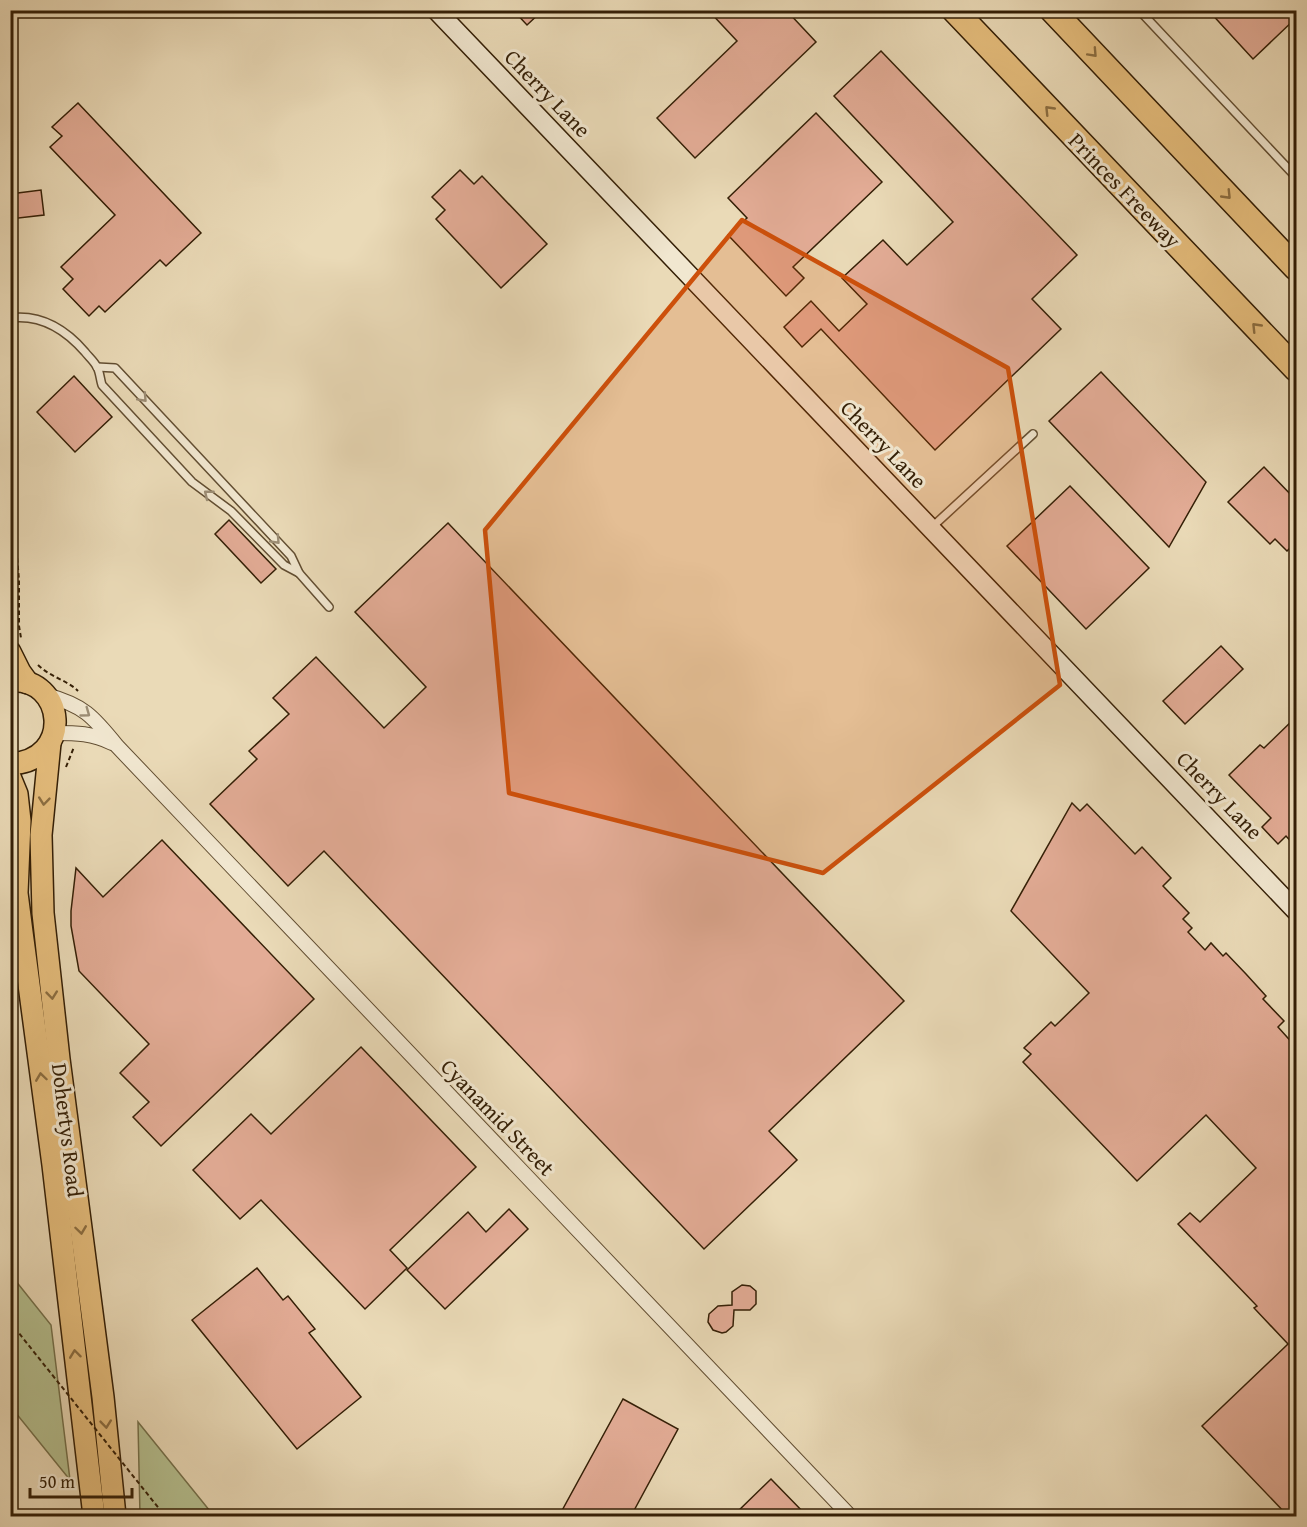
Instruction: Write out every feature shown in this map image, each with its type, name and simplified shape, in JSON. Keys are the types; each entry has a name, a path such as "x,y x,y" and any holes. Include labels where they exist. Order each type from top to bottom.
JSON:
{"highway":[{"name":"Princes Freeway","path":"954,10 1296,369"},
{"path":"1052,10 1296,268"}],"main road":[{"path":"17,649 20,672 46,695"},
{"name":"Dohertys Road","path":"46,695 53,707 56,720 41,835 44,922 62,1082 103,1397 115,1516"},
{"path":"10,764 34,759 43,752 52,738"},
{"name":"Dohertys Road","path":"10,777 17,794 20,821 17,893 53,1165 94,1516"}],"street":[{"name":"Cherry Lane","path":"436,10 1296,911"},
{"name":"Cyanamid Street","path":"46,695 68,701 97,721 117,746 850,1516"},
{"name":"Cyanamid Street","path":"52,738 77,733 99,736 117,746"}],"lane":[{"path":"1139,10 1296,177"},
{"path":"10,318 33,319 60,328 74,340 98,367 102,385 192,482 231,511 284,565 299,573"},
{"path":"98,367 115,368 291,556 299,573 329,607"},
{"path":"931,528 1033,434"}],"path":[{"path":"10,476 19,580 17,649"},
{"path":"10,513 14,530"},
{"path":"25,676 43,670 73,686 80,696"},
{"path":"10,1322 165,1516"}],"highlighted area":[{"path":"742,220 1008,368 1060,685 823,873 509,793 485,530"}],"green space":[{"path":"11,1275 51,1325 70,1480 11,1407"},
{"path":"138,1422 214,1516 140,1516"}],"building":[{"path":"513,10 543,10 527,25"},
{"path":"708,10 786,10 816,42 695,158 657,118 737,41"},
{"path":"1208,10 1296,10 1296,18 1253,59"},
{"path":"881,51 1077,255 1032,299 1061,329 935,450 821,329 802,347 784,327 811,301 839,331 867,304 842,278 883,240 907,265 953,222 834,96"},
{"path":"78,103 201,233 166,266 160,260 105,312 99,306 89,316 63,289 73,279 61,267 115,215 50,147 62,136 52,127"},
{"path":"816,113 882,182 793,267 804,278 786,296 728,235 747,218 728,198"},
{"path":"460,170 474,184 482,176 547,244 501,288 436,219 445,210 432,197"},
{"path":"41,190 44,215 10,219 10,194"},
{"path":"1101,372 1206,482 1169,547 1049,421"},
{"path":"74,376 112,417 75,452 37,412"},
{"path":"1264,467 1296,500 1296,542 1287,551 1275,539 1270,544 1228,502"},
{"path":"1070,486 1149,568 1086,629 1007,546"},
{"path":"229,520 276,569 261,583 215,534"},
{"path":"448,523 904,1001 769,1131 797,1160 704,1249 324,851 288,886 210,804 257,759 249,751 289,714 273,698 316,657 384,728 426,687 355,612"},
{"path":"1221,646 1243,669 1185,724 1163,701"},
{"path":"1296,717 1296,847 1286,836 1278,844 1262,827 1271,818 1229,775 1260,745 1264,748"},
{"path":"1072,803 1080,811 1087,804 1135,854 1142,847 1171,878 1163,886 1189,913 1183,919 1192,928 1188,932 1205,950 1211,943 1223,956 1226,953 1246,974 1266,996 1263,999 1284,1021 1278,1027 1296,1047 1296,1516 1288,1516 1202,1426 1288,1344 1254,1308 1257,1306 1178,1224 1190,1213 1200,1222 1256,1168 1206,1115 1137,1181 1023,1062 1031,1054 1024,1048 1051,1022 1055,1026 1089,993 1011,911"},
{"path":"162,840 314,999 161,1146 133,1117 149,1102 120,1073 149,1044 79,971 71,926 71,911 76,868 103,897"},
{"path":"361,1047 476,1167 390,1250 407,1268 365,1309 261,1200 240,1219 193,1170 251,1114 271,1134"},
{"path":"509,1209 528,1229 445,1309 407,1270 468,1212 486,1232"},
{"path":"257,1268 283,1300 288,1296 315,1329 309,1333 361,1397 297,1449 192,1320"},
{"path":"742,1285 750,1286 756,1291 756,1304 750,1310 734,1310 733,1326 726,1332 713,1330 708,1322 709,1314 718,1306 732,1305 732,1292"},
{"path":"623,1399 678,1429 631,1516 559,1516"},
{"path":"771,1479 807,1516 733,1516"}]}
